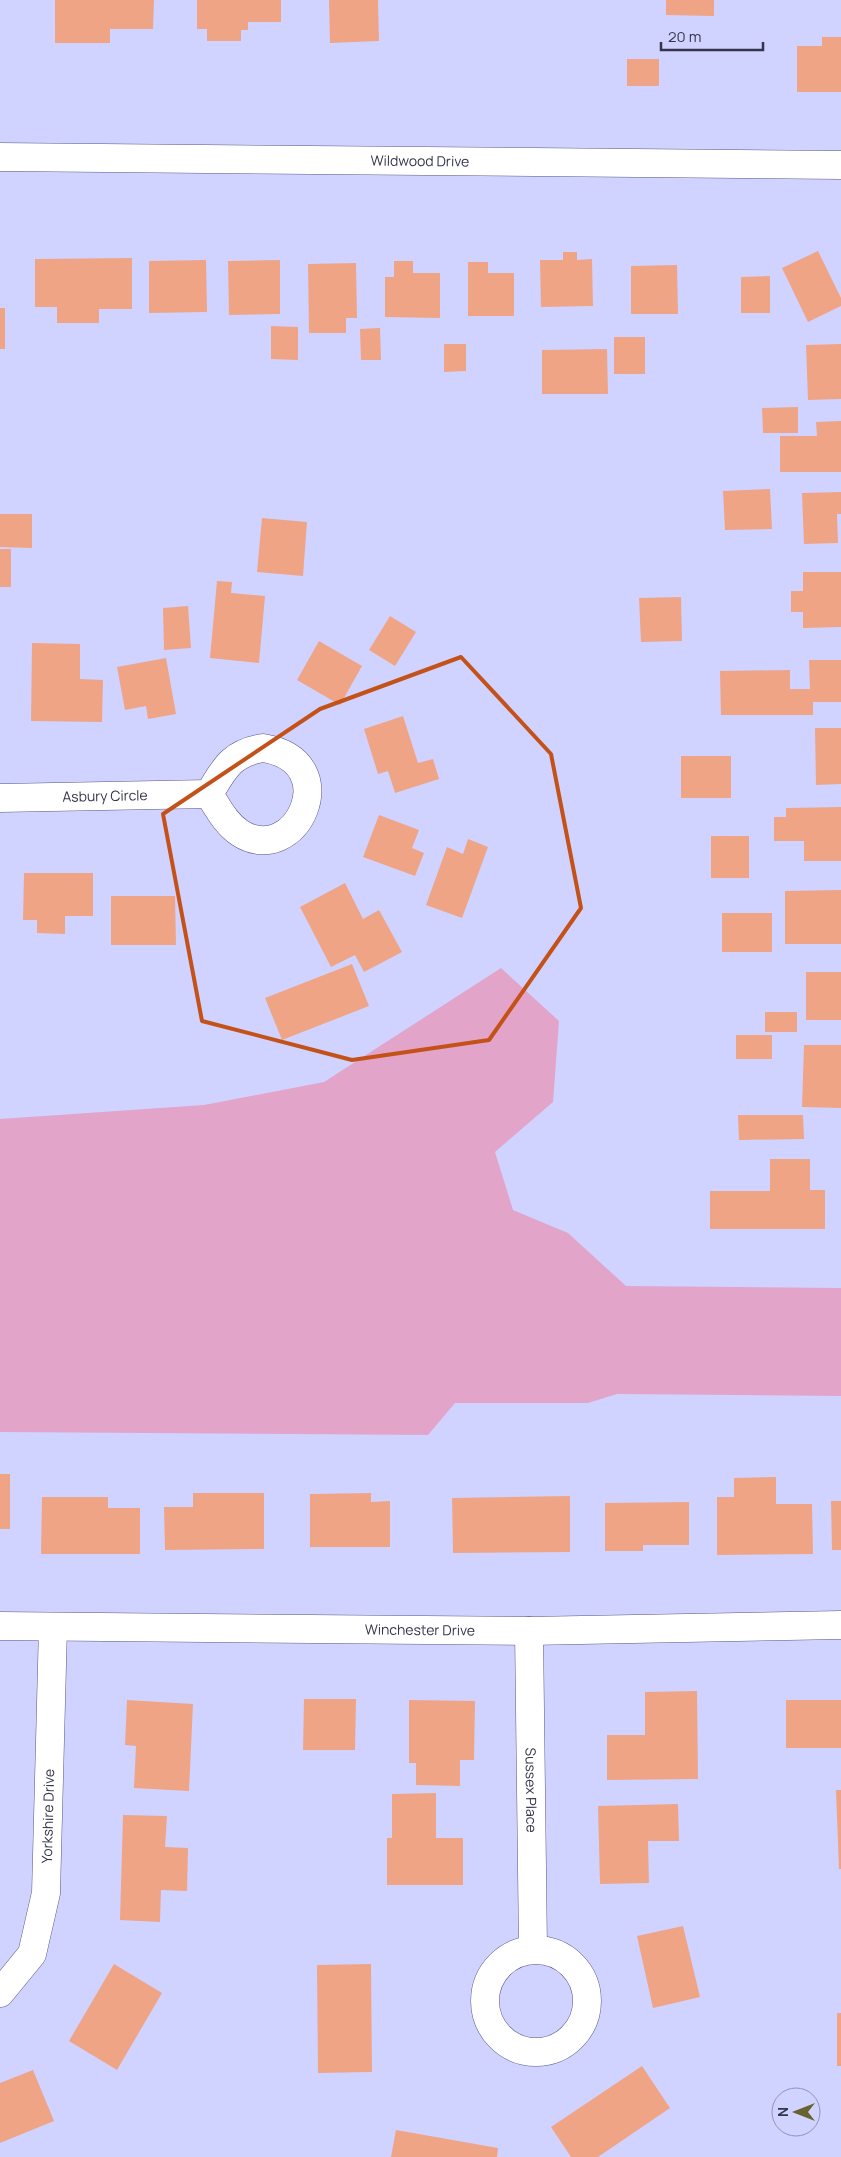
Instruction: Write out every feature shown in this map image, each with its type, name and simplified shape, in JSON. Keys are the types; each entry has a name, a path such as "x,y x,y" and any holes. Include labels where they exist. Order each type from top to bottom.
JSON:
{"street":[{"name":"Wildwood Drive","path":"0,157 841,165"},
{"name":"Asbury Circle","path":"0,798 209,794"},
{"name":"Winchester Drive","path":"0,1626 529,1631 841,1625"},
{"name":"Yorkshire Drive","path":"0,1994 32,1954 46,1893 53,1627"},
{"name":"Sussex Place","path":"529,1631 533,1949"}],"highlighted area":[{"path":"461,657 551,754 581,908 489,1040 352,1060 202,1021 163,814 320,709"}],"shaded area":[{"path":"501,968 559,1021 553,1102 495,1152 513,1210 568,1233 626,1286 841,1288 841,1396 617,1394 588,1403 455,1403 428,1435 0,1432 0,1119 204,1105 324,1082"}],"building":[{"path":"55,0 154,0 153,29 110,29 110,43 55,43"},
{"path":"197,0 281,0 281,22 248,22 248,30 241,30 241,41 207,41 207,29 197,29"},
{"path":"329,0 378,0 379,41 330,43"},
{"path":"666,0 714,0 714,16 666,15"},
{"path":"822,37 841,37 841,92 797,92 797,46 822,46"},
{"path":"627,59 659,59 659,86 627,86"},
{"path":"818,251 841,298 841,306 808,322 782,268"},
{"path":"563,252 577,252 577,260 592,259 593,306 541,307 540,260 563,260"},
{"path":"132,258 132,309 99,309 99,323 57,323 57,307 35,307 35,259"},
{"path":"206,260 207,312 149,313 149,261"},
{"path":"280,260 280,314 229,315 228,261"},
{"path":"394,261 413,261 413,273 440,273 440,318 385,317 385,277 394,277"},
{"path":"468,262 488,262 488,273 514,273 514,316 468,316"},
{"path":"356,263 357,318 346,318 346,333 309,333 308,264"},
{"path":"677,265 678,314 631,314 631,266"},
{"path":"770,276 770,313 741,313 741,277"},
{"path":"0,308 5,308 5,349 0,349"},
{"path":"271,326 298,327 298,360 271,359"},
{"path":"380,328 381,360 361,360 360,329"},
{"path":"614,337 645,337 645,374 614,374"},
{"path":"444,344 466,344 466,371 444,372"},
{"path":"841,344 841,399 808,400 806,345"},
{"path":"607,349 608,394 542,394 542,350"},
{"path":"798,407 798,433 763,433 762,408"},
{"path":"841,421 841,472 780,472 780,436 817,436 816,422"},
{"path":"770,489 772,529 725,530 723,491"},
{"path":"841,492 841,514 837,514 838,543 804,544 802,493"},
{"path":"0,514 32,514 32,548 0,547"},
{"path":"262,518 307,522 303,576 257,572"},
{"path":"0,549 11,549 11,587 0,587"},
{"path":"803,572 841,572 841,627 803,628 803,612 791,612 791,591 803,591"},
{"path":"217,581 232,582 231,593 265,596 259,663 210,658"},
{"path":"681,597 682,641 641,642 639,598"},
{"path":"188,606 191,648 164,650 163,608"},
{"path":"390,616 416,632 395,666 369,650"},
{"path":"319,641 362,666 340,705 297,680"},
{"path":"32,643 80,644 80,679 103,680 102,722 31,721"},
{"path":"166,658 176,714 148,719 146,706 125,710 117,667"},
{"path":"809,660 841,660 841,702 813,702 813,715 721,715 720,671 790,670 790,689 810,689"},
{"path":"403,716 418,763 433,759 439,779 395,793 388,771 378,774 364,729"},
{"path":"815,728 841,728 841,784 816,785"},
{"path":"681,756 731,756 731,798 681,798"},
{"path":"841,807 841,861 804,861 804,841 774,841 774,817 786,817 786,808"},
{"path":"379,815 419,830 412,848 424,853 415,876 363,857"},
{"path":"711,836 749,836 749,878 711,878"},
{"path":"468,839 488,847 462,918 426,905 447,847 463,854"},
{"path":"24,873 93,873 93,916 65,916 65,934 37,933 37,920 23,920"},
{"path":"345,883 363,919 379,910 402,952 364,972 355,955 331,967 300,907"},
{"path":"841,890 841,944 785,944 785,891"},
{"path":"111,896 175,896 176,945 111,945"},
{"path":"722,913 772,913 772,952 722,952"},
{"path":"352,964 369,1006 282,1040 265,998"},
{"path":"806,972 841,972 841,1020 806,1020"},
{"path":"765,1012 797,1012 797,1032 765,1032"},
{"path":"736,1035 772,1035 772,1059 736,1059"},
{"path":"804,1045 841,1045 841,1108 802,1107"},
{"path":"738,1115 803,1115 804,1139 739,1140"},
{"path":"770,1159 810,1159 810,1190 825,1190 825,1229 710,1229 710,1191 770,1191"},
{"path":"0,1474 10,1474 10,1529 0,1529"},
{"path":"776,1477 776,1504 812,1504 813,1554 717,1555 717,1497 734,1497 734,1478"},
{"path":"193,1493 264,1493 264,1549 165,1550 164,1507 193,1507"},
{"path":"371,1493 371,1502 390,1501 390,1547 310,1547 310,1494"},
{"path":"570,1496 570,1552 453,1553 452,1498"},
{"path":"42,1497 108,1497 108,1508 140,1508 140,1554 41,1554"},
{"path":"831,1501 841,1501 841,1550 832,1550"},
{"path":"689,1502 689,1545 643,1545 643,1551 605,1551 605,1503"},
{"path":"697,1691 698,1779 607,1780 607,1735 645,1735 645,1692"},
{"path":"304,1699 356,1699 355,1750 303,1750"},
{"path":"127,1700 193,1704 189,1791 134,1788 136,1746 125,1745"},
{"path":"409,1700 475,1701 474,1760 460,1760 460,1786 416,1785 416,1763 409,1763"},
{"path":"786,1700 841,1700 841,1748 786,1748"},
{"path":"836,1790 841,1790 841,1869 839,1869"},
{"path":"436,1793 436,1838 463,1838 463,1885 387,1885 387,1838 392,1838 392,1794"},
{"path":"678,1804 679,1841 648,1841 649,1883 600,1884 598,1806"},
{"path":"123,1815 167,1816 165,1847 188,1848 187,1891 161,1890 160,1922 120,1920"},
{"path":"683,1926 700,1997 653,2008 637,1936"},
{"path":"114,1964 162,1993 117,2070 69,2041"},
{"path":"371,1964 372,2072 318,2073 317,1965"},
{"path":"837,2013 841,2013 841,2066 837,2066"},
{"path":"642,2066 670,2108 598,2157 571,2157 551,2127"},
{"path":"33,2070 54,2121 0,2143 0,2083"},
{"path":"396,2130 498,2148 497,2157 391,2157"}]}
